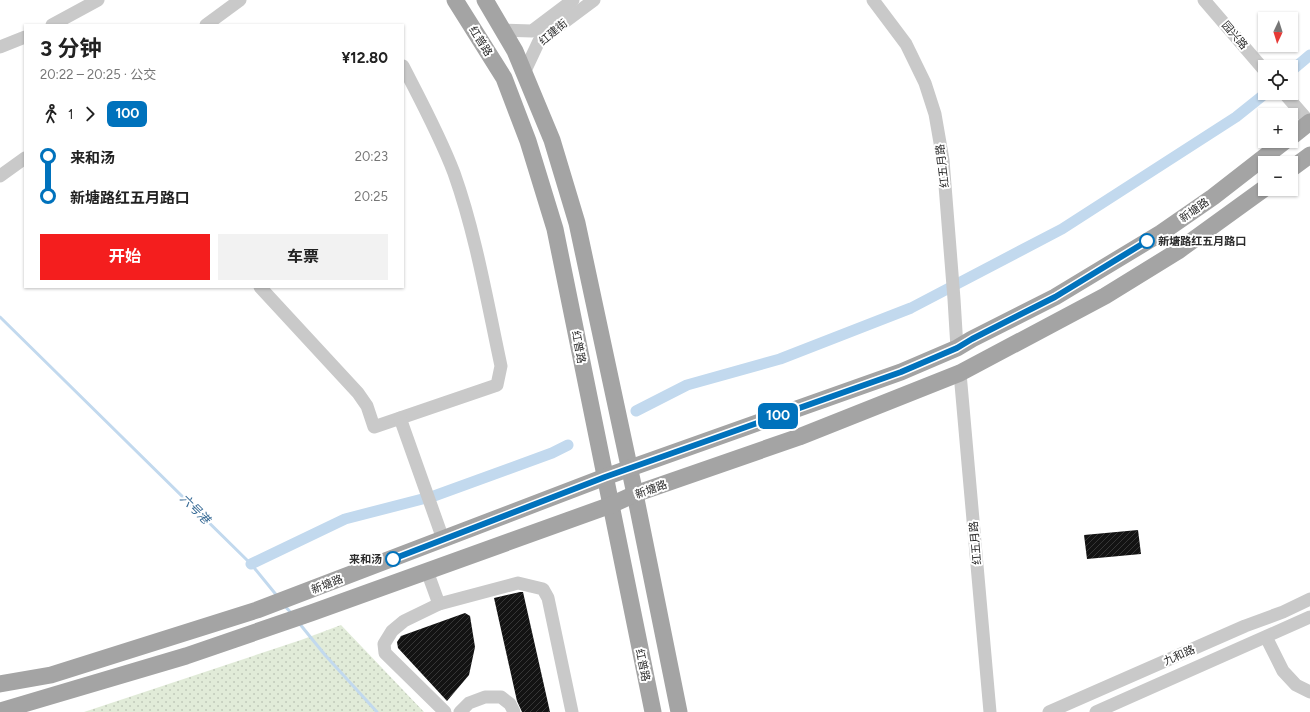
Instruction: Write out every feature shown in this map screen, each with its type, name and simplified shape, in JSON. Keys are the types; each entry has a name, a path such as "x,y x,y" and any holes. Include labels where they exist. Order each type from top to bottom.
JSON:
{"main road":[{"name":"红普路","path":"455,0 504,78 530,148 555,229 653,712"},
{"path":"485,0 515,51 552,140 577,223 628,469 635,494 679,712"},
{"path":"1298,132 1310,123"},
{"name":"新塘路","path":"0,684 51,675 258,610 605,477 901,372 957,348 1055,297 1161,233 1276,148"},
{"path":"1298,164 1310,155"},
{"name":"新塘路","path":"0,710 179,658 311,613 610,505 635,494 799,437 960,373 1105,296 1178,251 1258,193"}],"street":[{"path":"54,24 98,0"},
{"path":"207,24 240,0"},
{"name":"红建街","path":"503,30 532,31 573,0"},
{"name":"红建街","path":"524,73 539,41 594,0"},
{"name":"红五月路","path":"873,0 906,44 925,83 935,114 943,160 957,348"},
{"name":"园兴路","path":"1204,0 1258,63"},
{"path":"0,47 24,37"},
{"path":"261,288 358,393 367,406 374,427 497,385 501,366 474,242 465,208 440,140 404,68"},
{"path":"1290,100 1310,123"},
{"path":"0,176 24,159"},
{"name":"红五月路","path":"960,373 990,712"},
{"path":"400,418 443,540"},
{"path":"427,571 439,604"},
{"path":"445,712 385,653 384,644 392,631 404,621 439,604 518,583 543,589 548,598 572,712"},
{"name":"九和路","path":"1049,712 1245,626 1283,612 1310,599"},
{"name":"九和路","path":"1096,712 1310,617"},
{"path":"1266,637 1283,671 1296,684 1310,692"},
{"path":"460,712 469,703 485,697 501,697 510,704 514,712"}],"green space":[{"path":"341,625 424,712 84,712 301,640"}],"building":[{"path":"1138,530 1141,554 1087,559 1084,535"},
{"path":"523,592 550,712 522,712 517,701 494,598"},
{"path":"465,613 470,616 475,647 469,675 447,701 398,648 397,642 401,636"}],"waterway":[{"path":"1298,65 1310,55"},
{"path":"636,411 687,385 780,359 911,308 1062,229 1236,117 1258,99"},
{"name":"六号港","path":"0,317 251,564 278,597"},
{"path":"251,564 345,519 434,496 552,453 568,445"},
{"name":"六号港","path":"284,605 292,614"},
{"name":"六号港","path":"299,623 325,655 377,712"}],"bus line":[{"name":"100","path":"393,559 605,477 901,372 957,348 1055,297 1147,241"}],"place":[{"name":"新塘路红五月路口","path":"1147,241"},
{"name":"来和汤","path":"393,559"}]}
